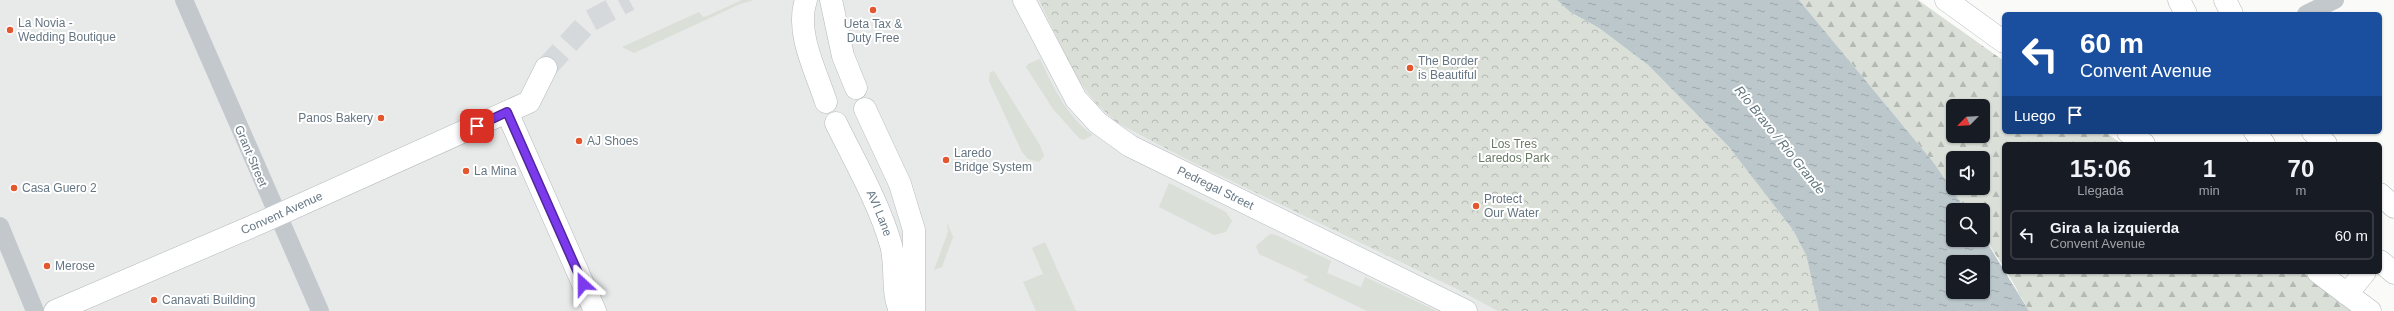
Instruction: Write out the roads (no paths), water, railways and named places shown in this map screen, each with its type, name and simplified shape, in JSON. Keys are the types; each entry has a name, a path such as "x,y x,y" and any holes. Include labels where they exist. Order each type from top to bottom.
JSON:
{"main road":[{"path":"806,0 802,16 808,49 826,102"},
{"path":"831,0 843,56 856,88"},
{"name":"Pedregal Street","path":"1024,0 1076,99 1098,123 1130,146 1466,311"},
{"path":"1946,0 2002,41"},
{"path":"2179,0 2185,12"},
{"path":"2225,0 2231,12"},
{"name":"Convent Avenue","path":"55,311 276,215 529,102 546,68"},
{"path":"865,109 900,184 912,224 915,254 914,311"},
{"path":"507,112 595,311"},
{"name":"AVI Lane","path":"836,123 884,225 891,247 896,301 900,311"},
{"path":"2131,134 2141,142"},
{"path":"2315,134 2324,142"},
{"path":"2382,196 2394,207"},
{"path":"2382,263 2394,273"},
{"path":"2321,274 2370,311"},
{"path":"2347,294 2363,274"}],"street":[{"name":"Grant Street","path":"184,0 276,215 286,232 320,311"},
{"path":"2310,12 2335,0"},
{"path":"0,226 35,311"}],"water":[{"name":"Río Bravo / Rio Grande","path":"1557,0 1799,0 1934,163 1946,181 1946,195 1956,195 1961,203 1946,203 1946,247 1990,247 2002,267 2002,274 2006,274 2029,311 1819,311 1806,255 1793,230 1729,147 1648,65 1599,28 1570,12"}],"tunnel":[{"path":"546,68 588,22 629,0"}],"place":[{"name":"Ueta Tax & Duty Free","path":"873,10"},
{"name":"La Novia - Wedding Boutique","path":"10,30"},
{"name":"The Border is Beautiful","path":"1410,68"},
{"name":"Panos Bakery","path":"381,118"},
{"name":"AJ Shoes","path":"579,141"},
{"name":"Laredo Bridge System","path":"946,160"},
{"name":"La Mina","path":"466,171"},
{"name":"Casa Guero 2","path":"14,188"},
{"name":"Protect Our Water","path":"1476,206"},
{"name":"Merose","path":"47,266"},
{"name":"Canavati Building","path":"154,300"}],"park label":[{"name":"Los Tres Laredos Park","path":"1514,151"}]}
